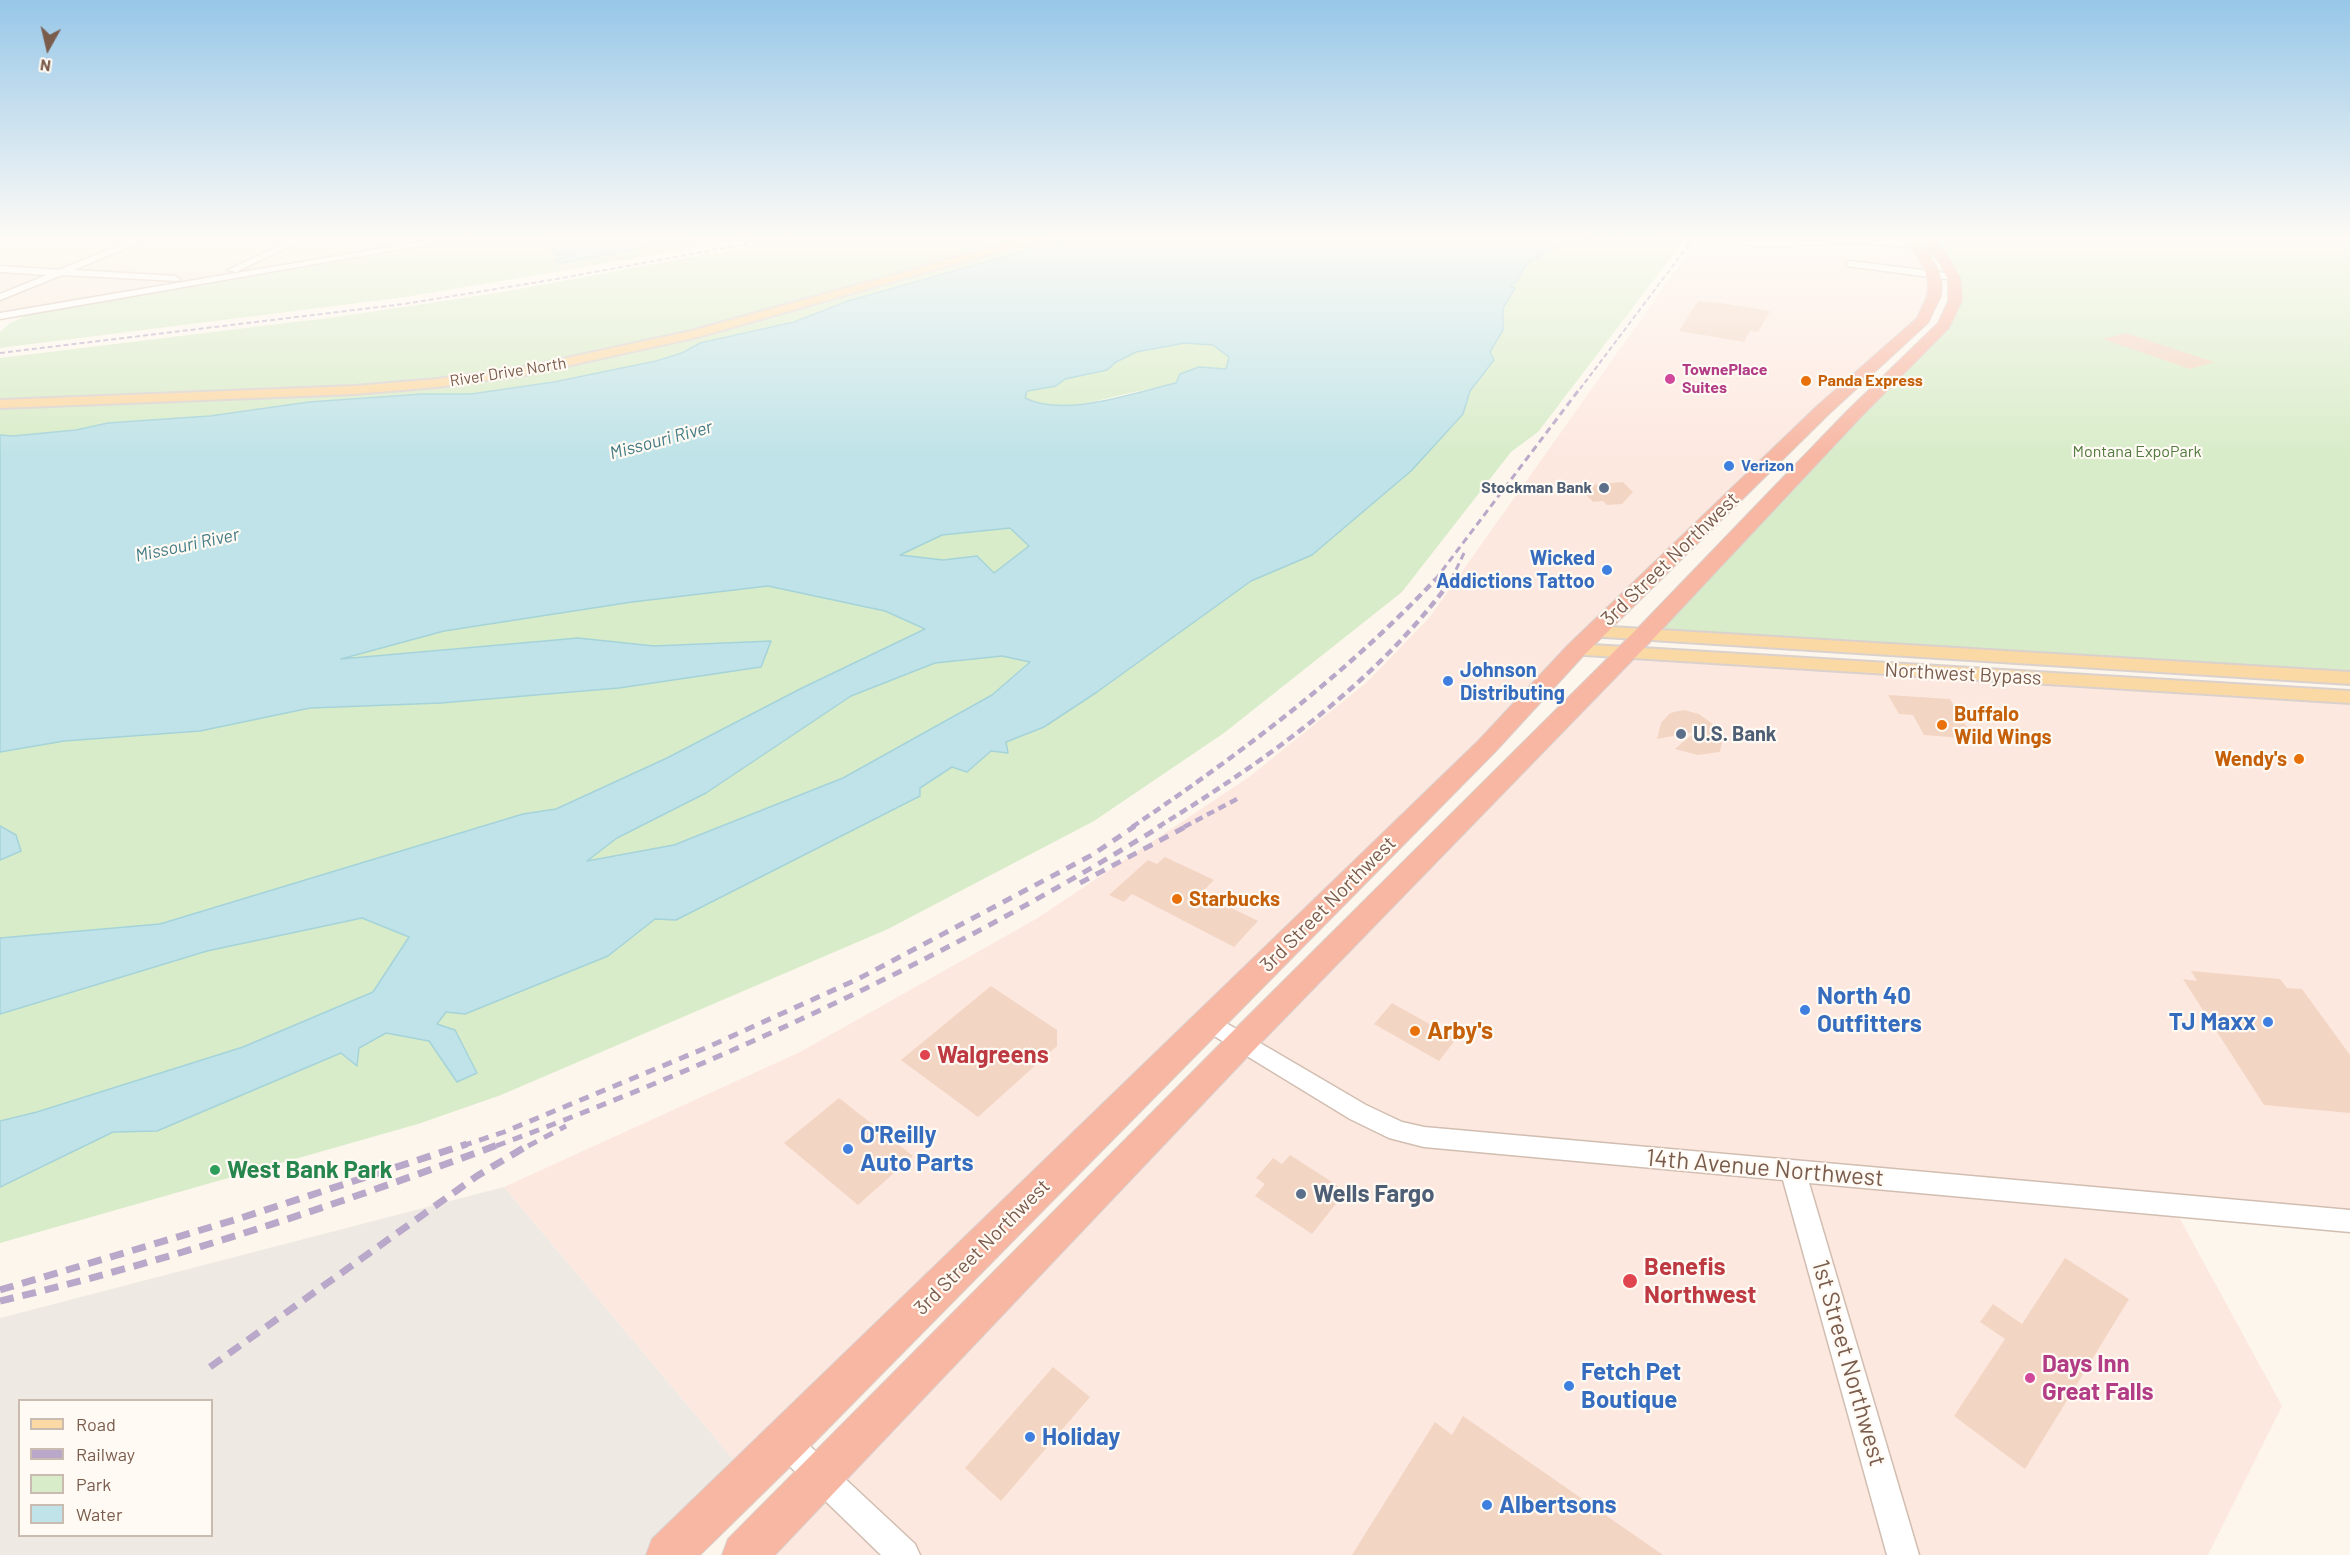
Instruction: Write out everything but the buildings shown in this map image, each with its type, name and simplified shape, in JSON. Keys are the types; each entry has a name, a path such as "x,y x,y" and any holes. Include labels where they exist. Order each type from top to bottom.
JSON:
{"highway":[{"name":"3rd Street Northwest","path":"668,1555 785,1442 1487,746 1576,650 1823,410 1923,320 1927,312"},
{"name":"3rd Street Northwest","path":"744,1555 1241,1043 1645,634 1852,415 1944,324 1952,312"}],"main road":[{"name":"River Drive North","path":"2,403 355,390 437,383 508,374 585,360 774,312"},
{"name":"Northwest Bypass","path":"1595,632 2350,678"},
{"name":"Northwest Bypass","path":"1576,650 2350,697"}],"street":[{"path":"0,316 27,312"},
{"path":"0,322 12,314"},
{"name":"14th Avenue Northwest","path":"1209,1022 1358,1112 1398,1131 1424,1137 2350,1221"},
{"name":"1st Street Northwest","path":"1793,1172 1903,1555"},
{"path":"785,1442 904,1555"}],"shaded area":[{"path":"0,312 26,312 0,316"},
{"path":"1646,312 1925,312 1923,320 748,1477 504,1187 800,1052 1036,919 1249,777 1367,682 1429,618"},
{"path":"1624,654 2350,697 2350,1221 2173,1206 2282,1406 2208,1555 744,1555"},
{"path":"504,1187 748,1477 668,1555 0,1555 0,1318"}],"green space":[{"path":"47,312 290,312 0,348 0,332 10,323 27,315"},
{"path":"373,312 821,312 794,322 700,343 682,353 656,361 554,382 471,394 423,394 309,402 210,416 108,423 76,430 13,436 0,435 0,358"},
{"name":"West Bank Park","path":"1503,312 1630,312 1538,432 1511,452 1402,592 1224,733 1094,821 888,929 501,1095 418,1124 0,1243 0,1187 113,1132 157,1131 342,1053 359,1048 386,1033 429,1041 457,1082 436,1024 446,1012 608,956 655,919 676,920 920,796 919,788 953,767 967,772 991,751 1008,753 1005,742 1044,727 1097,692 1251,581 1312,555 1411,471 1463,414 1470,391 1493,360 1490,352 1503,330"},
{"name":"Montana ExpoPark","path":"1947,312 2350,312 2350,678 1645,634 1944,324"},
{"path":"1185,343 1213,345 1229,357 1226,369 1199,367 1180,374 1177,383 1073,405 1049,405 1025,398 1027,391 1056,386 1065,379 1107,370 1116,362 1135,352"},
{"path":"1010,528 1029,546 994,574 977,556 943,560 899,555 942,535"},
{"path":"768,586 885,611 926,629 802,688 667,758 556,809 523,814 160,924 0,938 0,860 21,851 16,835 0,826 0,752 64,741 200,731 310,708 441,703 619,688 761,667 770,641 654,646 578,638 336,659 444,631 632,602"},
{"path":"1002,656 1030,661 992,695 843,778 674,845 585,862 617,838 706,793 851,696 935,663"},
{"path":"362,917 410,937 373,992 243,1047 37,1112 0,1121 0,1014 207,951"}],"water":[{"name":"Missouri River","path":"821,312 1503,312 1503,330 1490,352 1494,360 1470,391 1463,414 1411,471 1312,555 1251,581 1097,692 1044,727 1006,742 1008,753 991,751 967,772 952,767 920,788 920,796 676,920 655,919 608,956 465,1014 446,1012 437,1024 455,1030 477,1073 457,1082 429,1041 386,1033 359,1048 357,1066 341,1053 157,1131 113,1132 0,1187 0,1121 37,1112 243,1047 373,992 409,937 362,918 207,951 0,1014 0,938 160,924 523,814 556,809 667,758 802,688 925,629 885,611 768,586 632,602 444,631 341,659 578,638 654,646 771,641 761,667 619,688 441,703 310,708 200,731 64,741 0,752 0,435 13,436 76,430 108,423 210,416 309,402 423,394 471,394 554,382 656,361 682,353 700,343 794,322","holes":["1185,343 1213,345 1229,357 1226,369 1199,367 1180,374 1176,383 1079,405 1041,404 1025,398 1027,391 1056,386 1065,379 1107,370 1116,362 1136,352","1010,528 1029,546 994,573 977,556 943,560 900,555 942,535","1002,656 1030,662 992,695 843,778 674,845 587,861 617,838 706,793 851,696 935,663"]},
{"path":"0,826 16,835 21,851 0,860"}],"railway":[{"path":"0,353 342,312"},
{"path":"1580,389 1638,312"},
{"path":"1435,580 1581,387"},
{"path":"1451,580 1466,549"},
{"path":"1158,827 1279,746 1354,686 1422,617 1452,579"},
{"path":"1132,827 1253,741 1291,711 1365,648 1435,580"},
{"path":"1184,827 1237,799"},
{"path":"462,1146 504,1132 708,1047 858,979 1092,855 1135,826"},
{"path":"496,1146 668,1078 836,1002 1001,919 1161,826"},
{"path":"1080,883 1187,826"},
{"path":"528,1146 566,1126"},
{"path":"0,1290 241,1218 467,1144"},
{"path":"0,1301 190,1250 377,1189 500,1144"},
{"path":"210,1367 477,1176 530,1144"}],"place":[{"name":"TownePlace Suites","path":"1670,379"},
{"name":"Panda Express","path":"1806,381"},
{"name":"Verizon","path":"1729,466"},
{"name":"Stockman Bank","path":"1604,488"},
{"name":"Wicked Addictions Tattoo","path":"1607,570"},
{"name":"Johnson Distributing","path":"1448,681"},
{"name":"Buffalo Wild Wings","path":"1942,725"},
{"name":"U.S. Bank","path":"1681,734"},
{"name":"Wendy's","path":"2299,759"},
{"name":"Starbucks","path":"1177,899"},
{"name":"North 40 Outfitters","path":"1805,1010"},
{"name":"TJ Maxx","path":"2268,1022"},
{"name":"Arby's","path":"1415,1031"},
{"name":"Walgreens","path":"925,1055"},
{"name":"O'Reilly Auto Parts","path":"848,1149"},
{"name":"West Bank Park","path":"215,1170"},
{"name":"Wells Fargo","path":"1301,1194"},
{"name":"Benefis Northwest","path":"1630,1281"},
{"name":"Days Inn Great Falls","path":"2030,1378"},
{"name":"Fetch Pet Boutique","path":"1569,1386"},
{"name":"Holiday","path":"1030,1437"},
{"name":"Albertsons","path":"1487,1505"}]}
